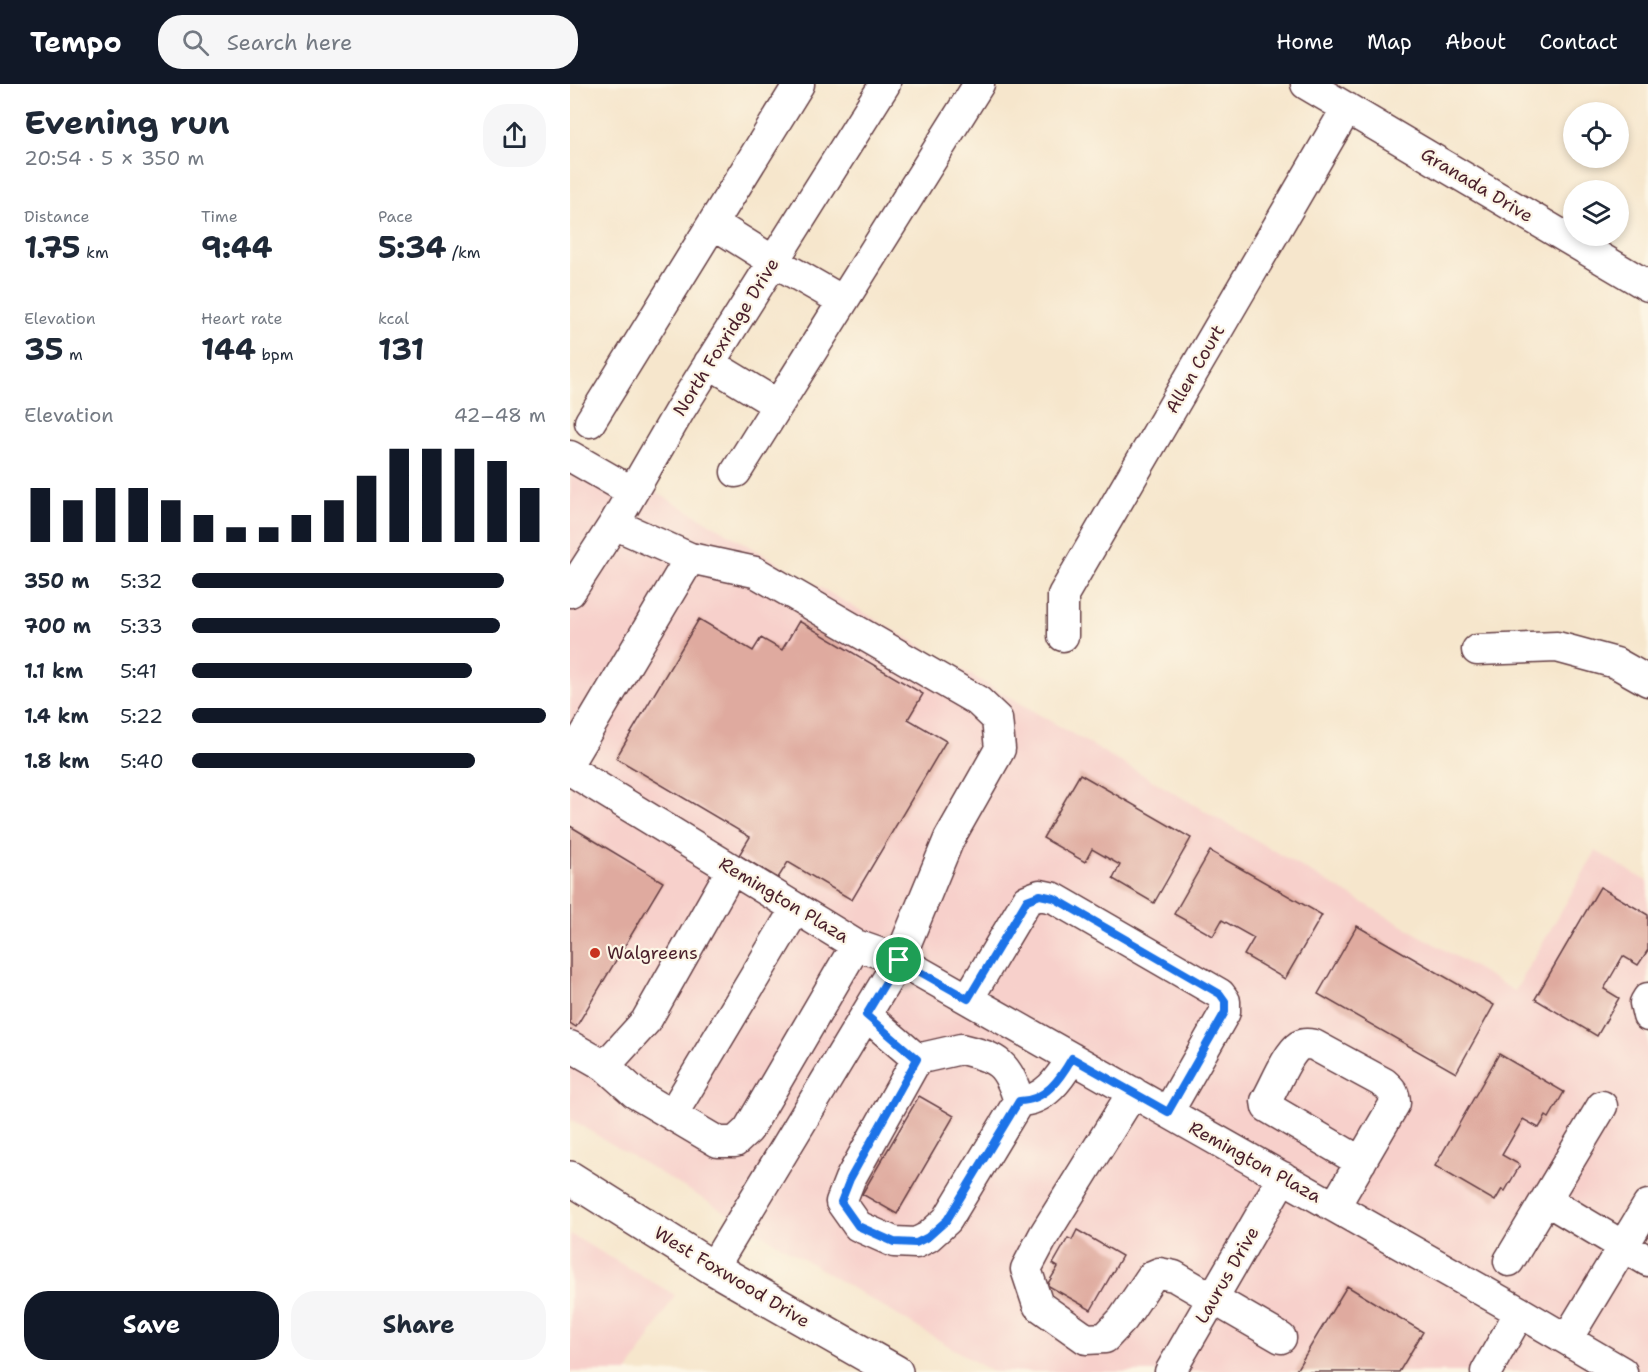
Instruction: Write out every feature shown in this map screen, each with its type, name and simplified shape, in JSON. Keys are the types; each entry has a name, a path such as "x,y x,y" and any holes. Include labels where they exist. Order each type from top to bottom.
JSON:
{"main road":[{"name":"West Foxwood Drive","path":"570,1179 713,1268 896,1372"}],"street":[{"path":"590,422 799,84"},
{"name":"North Foxridge Drive","path":"570,592 614,524 631,491 709,363 885,84"},
{"path":"736,472 979,84"},
{"name":"Granada Drive","path":"1306,84 1648,286"},
{"name":"Allen Court","path":"1063,636 1063,595 1347,108"},
{"path":"714,224 843,301"},
{"path":"709,363 778,405"},
{"path":"570,456 631,491"},
{"path":"614,524 690,558 755,572 978,701 997,719 1000,748 949,839 899,960 713,1268"},
{"path":"570,760 690,558"},
{"path":"1477,650 1557,647 1616,663 1648,681"},
{"name":"Remington Plaza","path":"570,770 856,945 899,960 1335,1206 1622,1372"},
{"path":"605,1066 646,1021 732,869"},
{"path":"968,999 1027,900 1040,895 1054,898 1092,919 1220,994 1225,1001 1225,1012 1168,1112"},
{"path":"672,1115 796,908"},
{"path":"570,1046 605,1066 635,1093 718,1142 735,1142 748,1130 856,945"},
{"path":"1648,998 1645,1003 1648,1016"},
{"path":"866,1015 917,1059"},
{"path":"961,1049 988,1056 1005,1068 1019,1101 947,1220 928,1237 916,1243 894,1242 858,1226 841,1202 850,1179 917,1059 961,1049"},
{"path":"1019,1101 1030,1101 1048,1090 1063,1074 1072,1058"},
{"path":"1133,1092 1044,1235 1026,1269 1038,1305 1086,1339 1105,1338 1123,1319 1152,1276 1159,1273 1174,1276 1281,1338"},
{"path":"1509,1261 1602,1106"},
{"path":"1335,1206 1361,1162"},
{"name":"Laurus Drive","path":"1170,1372 1283,1177"},
{"path":"1546,1200 1636,1254"},
{"path":"1567,1339 1636,1254 1648,1205"},
{"path":"1486,1372 1520,1312"}],"shaded area":[{"path":"570,442 1515,991 1596,851 1648,882 1648,1372 992,1372 570,1119"},
{"path":"570,1234 675,1295 628,1372 570,1372"}],"building":[{"path":"699,619 753,651 761,638 782,650 799,621 923,694 908,719 946,741 852,900 788,862 778,878 739,855 750,837 616,758"},
{"path":"1080,774 1191,838 1154,903 1113,879 1120,865 1092,849 1085,862 1043,838"},
{"name":"Walgreens","path":"570,826 663,882 576,1027 570,1023"},
{"path":"1210,851 1322,915 1285,979 1244,955 1254,938 1222,920 1213,936 1174,914"},
{"path":"1600,887 1648,915 1648,950 1638,965 1623,956 1604,989 1619,998 1597,1036 1535,999"},
{"path":"1357,926 1494,1005 1456,1073 1318,994"},
{"path":"1499,1054 1564,1092 1549,1118 1546,1116 1539,1128 1523,1119 1502,1155 1520,1165 1505,1191 1502,1189 1495,1201 1435,1166"},
{"path":"919,1096 954,1116 897,1214 862,1194"},
{"path":"1077,1230 1122,1256 1091,1310 1047,1285 1058,1267 1053,1264 1068,1238 1072,1240"},
{"path":"1347,1286 1423,1332 1399,1372 1295,1372"}],"place":[{"name":"Walgreens","path":"595,953"}],"route":[{"path":"1040,895 1054,898 1220,994 1225,1001 1225,1012 1168,1112 1072,1058 1063,1074 1048,1090 1030,1101 1019,1101 947,1220 928,1237 916,1243 894,1242 858,1226 841,1202 850,1179 917,1059 866,1015 899,960 968,999 1027,900 1040,895"}]}
